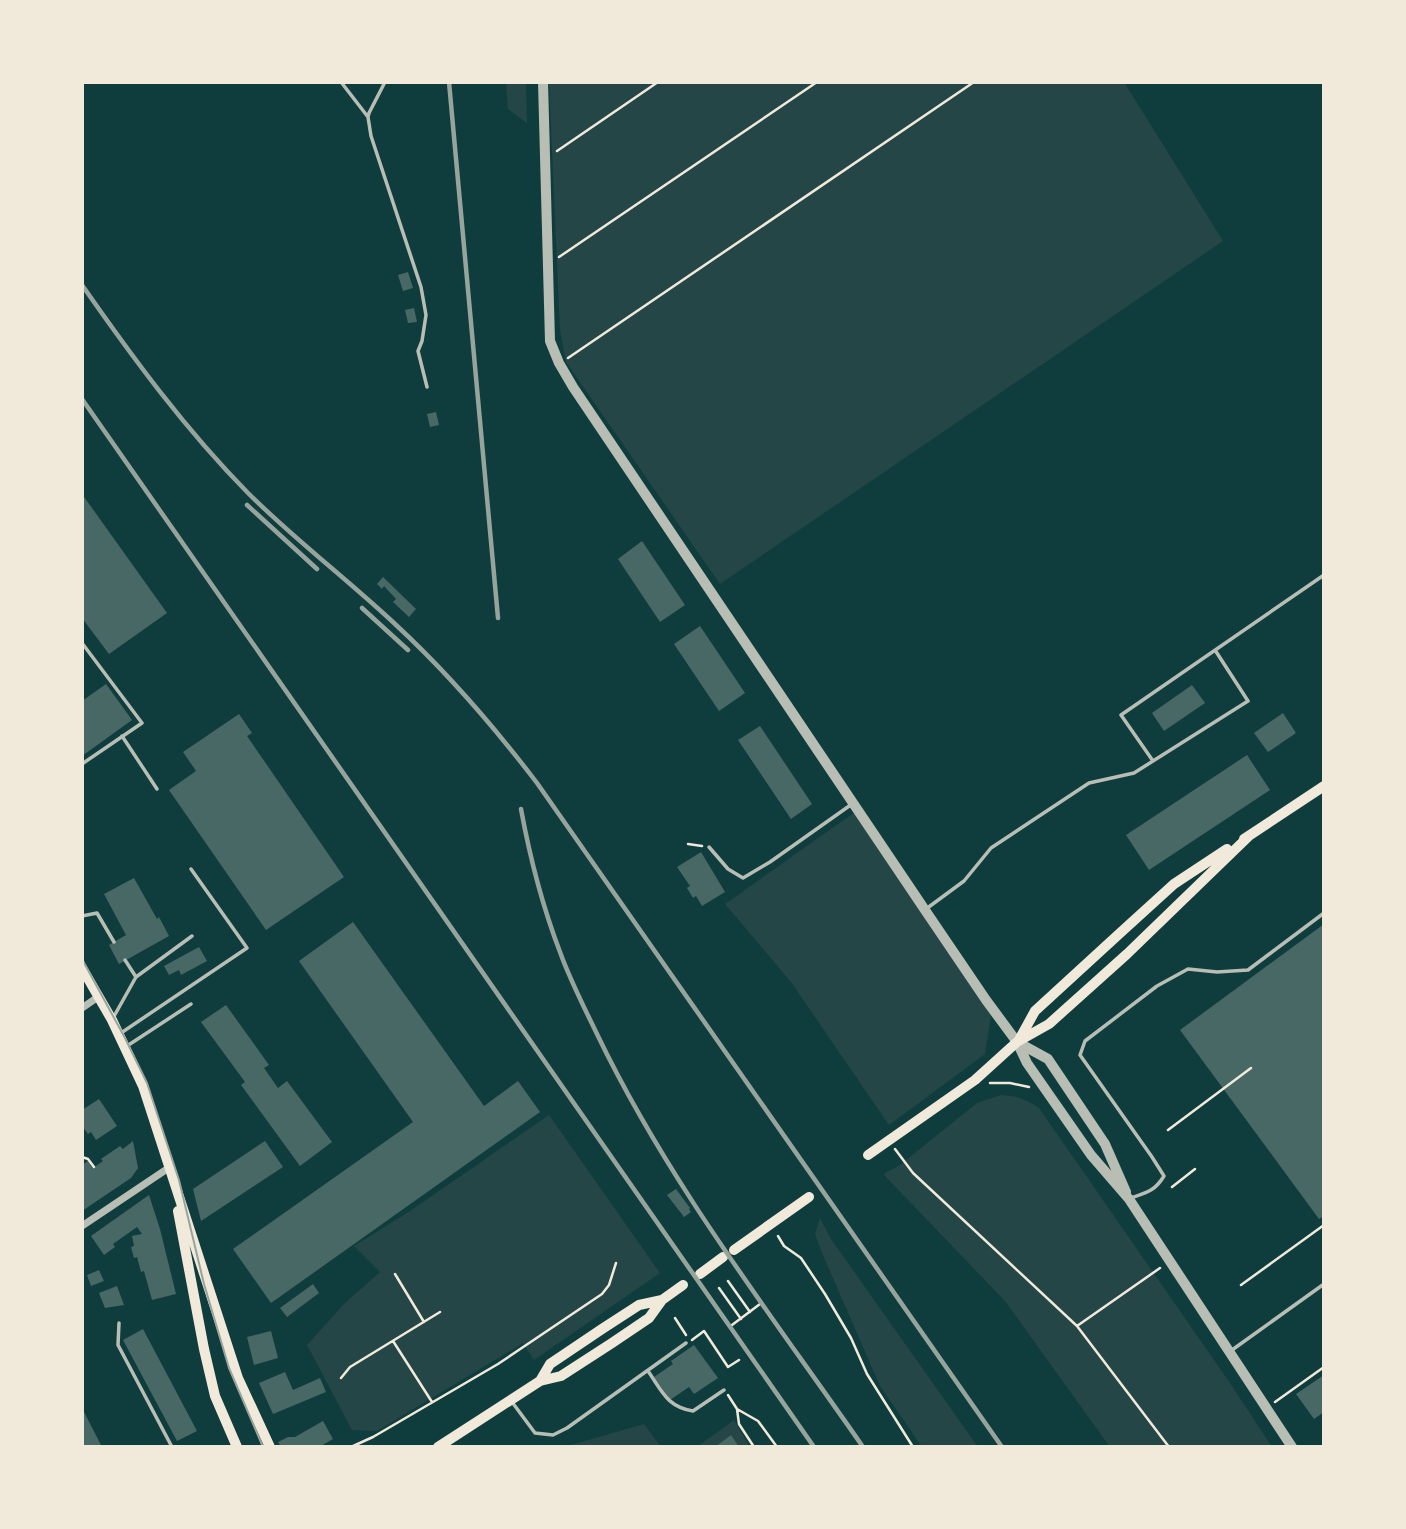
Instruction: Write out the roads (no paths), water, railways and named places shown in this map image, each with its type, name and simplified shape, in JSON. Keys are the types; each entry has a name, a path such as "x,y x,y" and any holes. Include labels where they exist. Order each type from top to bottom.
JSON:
{"main road":[{"path":"1017,1042 1035,1011 1174,884 1324,786"},
{"path":"868,1155 975,1080 1017,1042 1049,1024 1127,954 1250,835"},
{"path":"82,968 112,1020 144,1086 238,1378 270,1447"},
{"path":"170,1167 215,1396 237,1447"},
{"path":"734,1250 809,1197"},
{"path":"700,1274 723,1257"},
{"path":"438,1447 540,1381 561,1376 612,1343 649,1318 662,1300 683,1285"},
{"path":"540,1381 550,1364 639,1306 662,1300"}],"street":[{"path":"542,82 550,341 559,363 925,910 1017,1042 1027,1063 1091,1155 1129,1199 1292,1447"},
{"path":"82,1008 98,997"},
{"path":"1017,1042 1048,1059 1105,1144 1129,1199"},
{"path":"82,1226 170,1167"}],"lane":[{"path":"341,82 368,117 371,136 421,287 426,315 418,351 427,387"},
{"path":"368,117 385,82"},
{"path":"1153,761 1121,715 1324,575"},
{"path":"82,643 142,723 82,764"},
{"path":"925,910 964,881 992,848 1089,783 1134,773 1248,701 1215,650"},
{"path":"122,736 157,789"},
{"path":"709,847 728,869 743,878 854,803"},
{"path":"119,1035 247,948 191,869"},
{"path":"82,916 97,913 114,942"},
{"path":"1129,1199 1153,1190 1164,1176 1080,1055 1085,1041 1157,986 1188,969 1217,972 1248,970 1324,913"},
{"path":"112,1020 136,977 192,936"},
{"path":"125,960 136,977"},
{"path":"125,1047 191,1004"},
{"path":"1230,1352 1324,1284"},
{"path":"118,1323 118,1345 172,1447"},
{"path":"511,1401 535,1433 553,1435 567,1428 686,1343"},
{"path":"648,1371 670,1403 684,1410 693,1411 724,1390"}],"tram line":[{"path":"82,959 147,1083 179,1180 204,1284 229,1368 263,1447"}],"railway":[{"path":"449,82 498,618"},
{"path":"82,285 160,392 225,469 302,543 415,643 487,720 520,761 1002,1447"},
{"path":"82,399 814,1447"},
{"path":"247,505 317,569"},
{"path":"362,608 408,650"},
{"path":"521,809 537,881 560,952 582,1004 625,1089 655,1142 722,1246 863,1447"}]}
